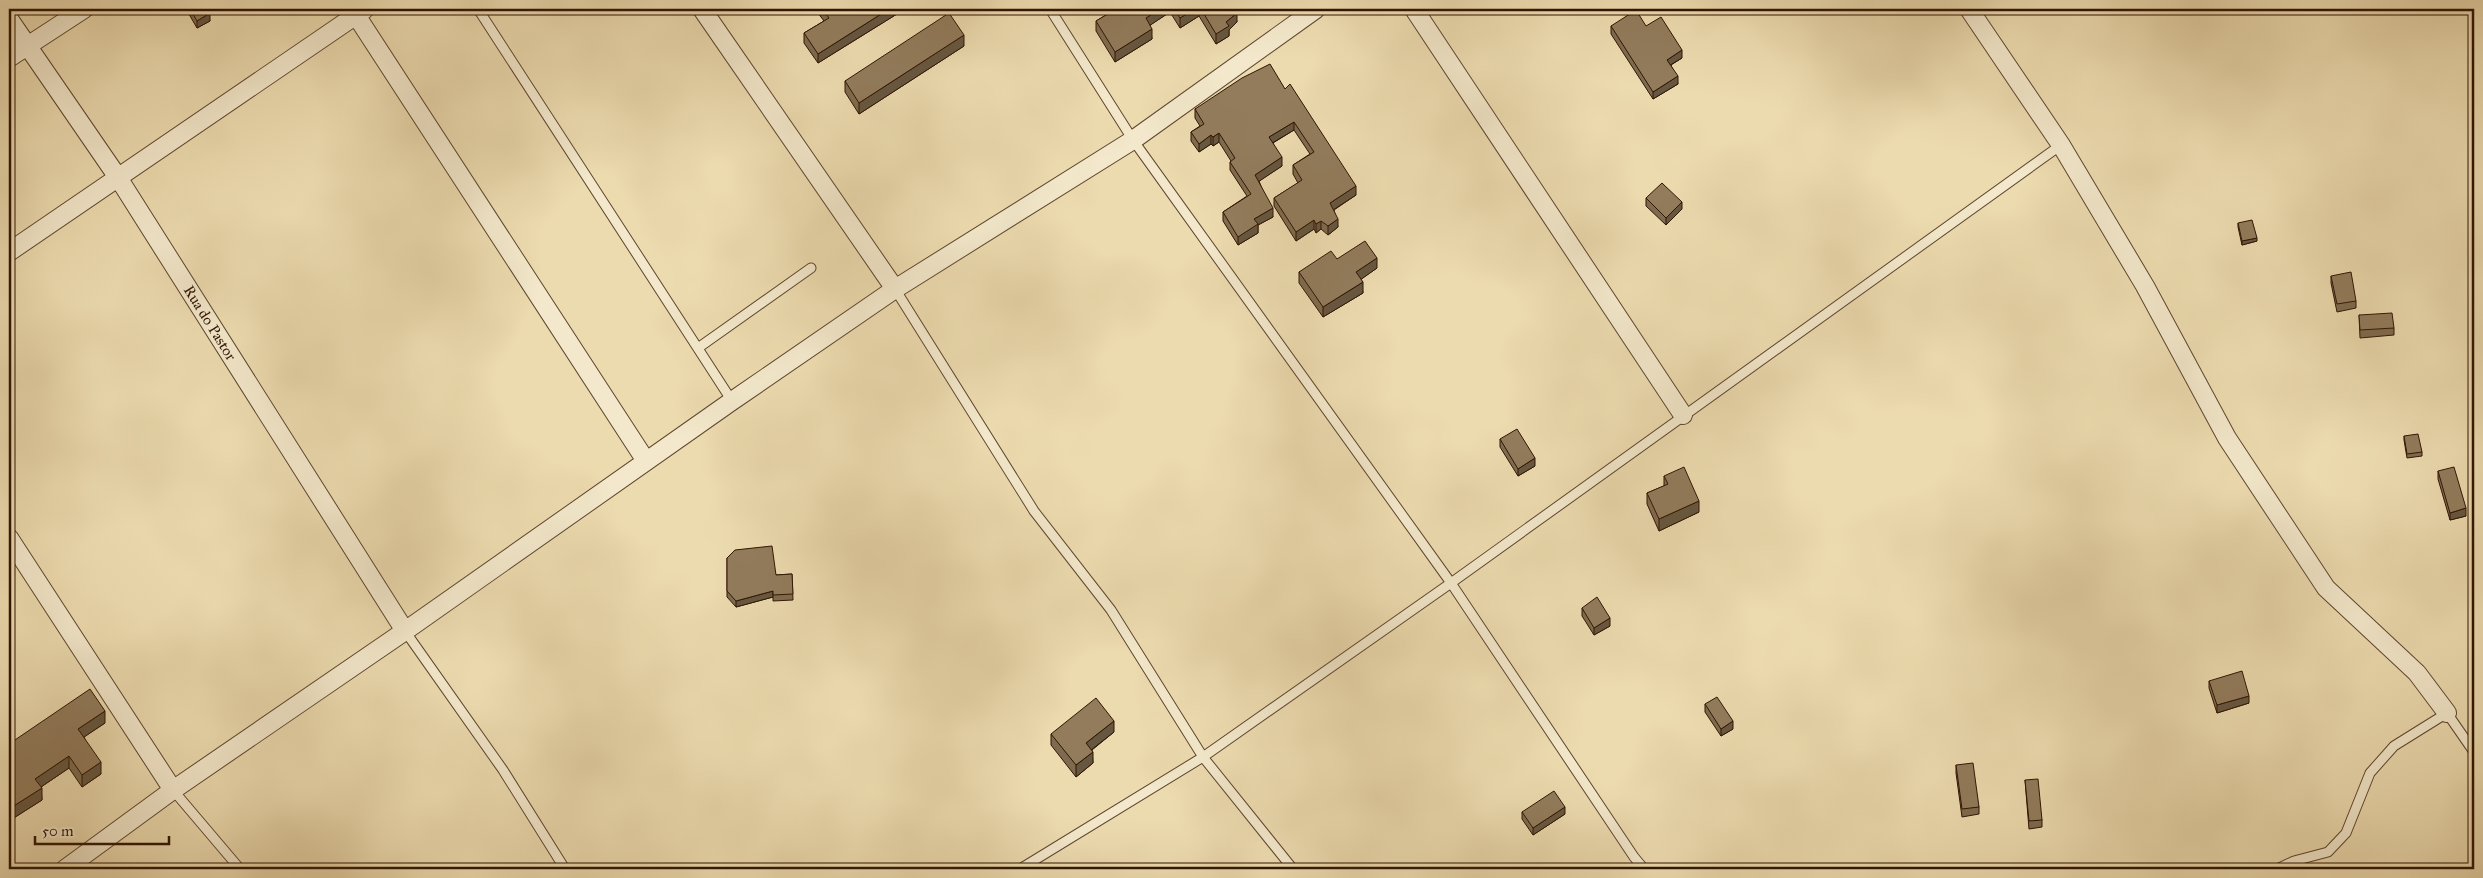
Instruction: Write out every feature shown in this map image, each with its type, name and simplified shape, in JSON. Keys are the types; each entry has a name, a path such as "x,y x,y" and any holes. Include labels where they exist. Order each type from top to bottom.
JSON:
{"street":[{"path":"9,58 84,9"},
{"path":"702,9 895,289"},
{"path":"65,869 173,790 405,631 732,401 895,289 1133,140 1316,9"},
{"path":"1414,9 1683,415"},
{"path":"1969,9 2061,145 2145,286 2227,438 2326,588 2417,673 2447,713"},
{"path":"9,252 119,179 358,11 646,461"},
{"name":"Rua do Pastor","path":"9,19 119,179 405,631"},
{"path":"9,538 173,790"}],"lane":[{"path":"478,9 732,401"},
{"path":"1050,9 1133,140 1451,583 1628,849 1644,869"},
{"path":"1020,869 1203,757 1451,583 2061,145"},
{"path":"698,348 811,268"},
{"path":"895,289 1034,511 1111,610 1203,757 1294,869"},
{"path":"405,631 503,770 565,869"},
{"path":"2277,869 2294,861 2328,852 2346,833 2370,773 2394,746 2447,713 2474,752"},
{"path":"173,790 240,869"}],"building":[{"path":"190,9 207,9 210,13 197,21"},
{"path":"822,9 889,9 818,54 804,33 829,18"},
{"path":"1116,9 1160,9 1146,18 1152,29 1115,52 1096,21"},
{"path":"1174,9 1195,9 1180,18"},
{"path":"1201,9 1234,9 1237,13 1226,22 1229,26 1216,34"},
{"path":"1636,10 1646,26 1661,17 1682,50 1667,60 1678,76 1653,92 1611,26"},
{"path":"949,13 964,35 859,103 845,81"},
{"path":"1270,64 1285,89 1290,84 1356,186 1330,203 1338,219 1328,226 1321,221 1316,224 1314,220 1296,232 1274,198 1302,180 1293,165 1314,152 1294,122 1269,137 1282,157 1255,175 1273,208 1254,219 1258,224 1238,237 1223,212 1251,194 1230,162 1235,158 1219,133 1213,137 1211,135 1199,144 1191,132 1204,124 1195,109 1242,78"},
{"path":"1662,183 1682,202 1666,218 1646,198"},
{"path":"2252,220 2257,238 2242,241 2238,223"},
{"path":"1365,241 1377,258 1356,272 1363,282 1323,307 1299,272 1331,251 1337,259"},
{"path":"2351,272 2356,301 2337,304 2331,276"},
{"path":"2392,313 2394,328 2360,330 2359,315"},
{"path":"1517,429 1535,458 1518,469 1500,439"},
{"path":"2418,434 2422,452 2407,454 2404,436"},
{"path":"1684,467 1699,501 1659,519 1647,493 1668,484 1664,476"},
{"path":"2454,467 2466,508 2450,513 2438,471"},
{"path":"772,546 776,575 792,574 793,594 773,595 773,591 736,601 727,591 727,558 735,550"},
{"path":"1597,597 1610,618 1594,628 1582,608"},
{"path":"2242,671 2249,696 2217,705 2209,681"},
{"path":"90,689 105,711 78,729 101,762 82,775 69,756 35,779 42,788 9,809 9,744"},
{"path":"1717,697 1733,721 1721,729 1705,704"},
{"path":"1096,698 1114,721 1086,743 1093,752 1076,765 1051,734"},
{"path":"1973,763 1979,807 1962,809 1956,765"},
{"path":"2038,779 2042,820 2029,821 2025,780"},
{"path":"1554,791 1565,807 1533,828 1522,812"}]}
